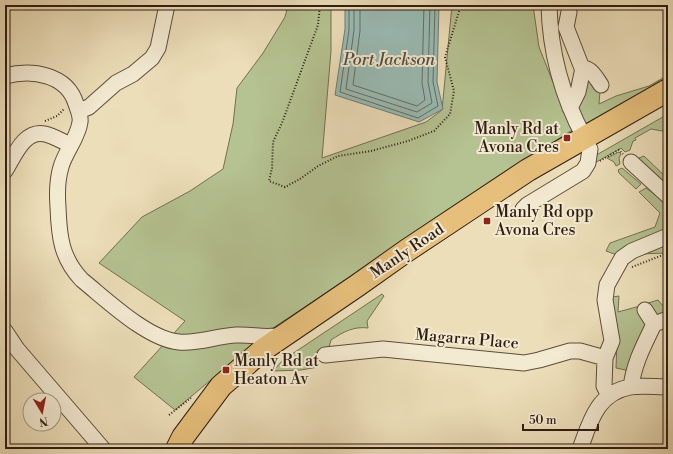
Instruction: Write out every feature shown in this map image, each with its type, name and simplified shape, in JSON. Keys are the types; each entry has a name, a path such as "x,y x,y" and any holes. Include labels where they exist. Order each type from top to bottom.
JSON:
{"highway":[{"name":"Manly Road","path":"177,449 183,437 221,386 249,361 284,334 522,174 591,149 668,90"},
{"name":"Manly Road","path":"194,449 211,422 236,392 287,348 414,263 591,149 668,103"}],"street":[{"path":"79,111 89,106 116,83 134,74 152,58 158,48 167,5"},
{"path":"523,209 583,170 588,163 591,149 573,118 557,69 550,27 549,5"},
{"path":"570,12 566,27 582,68 578,92 570,108"},
{"path":"582,68 587,68 592,72 601,85"},
{"path":"5,76 22,73 36,73 49,76 62,83 69,89 75,100 79,111 80,123 59,176 58,216 61,244 69,264 82,280 143,328 162,338 180,342 242,335 269,338 284,334"},
{"path":"5,171 26,139 33,134 47,134 71,145"},
{"path":"631,162 668,196"},
{"path":"609,396 604,386 605,358 612,341 605,300 607,285 611,275 622,258 632,251 668,236"},
{"path":"631,387 632,372 638,358 661,322 645,310"},
{"path":"5,331 17,349 103,449"},
{"path":"242,335 251,346 252,351 249,361"},
{"name":"Magarra Place","path":"325,355 383,349 524,363 570,351 580,351 605,358"},
{"path":"580,449 590,419 597,407 609,396 631,387 668,387"}],"path":[{"path":"320,5 318,25 282,123 273,142 272,168 269,180 285,187 300,179 318,166 338,156 371,151 408,142 434,131 450,114 454,91 445,57 461,5"},
{"path":"39,124 57,116 64,109 65,103"},
{"path":"591,149 619,150 631,162"},
{"path":"631,267 668,253"},
{"path":"169,415 196,394"}],"green space":[{"path":"288,5 331,5 331,51 322,158 426,122 442,110 452,5 533,5 539,47 572,130 273,328 175,410 134,377 185,321 99,263 142,217 190,191 223,169 233,124 237,88 263,53 285,17"},
{"path":"668,75 668,82 585,130 577,105 588,76 600,91 599,104 616,96 649,86"},
{"path":"668,114 668,132 651,129 635,138 636,140 633,141 630,150 625,152 621,148 593,164 593,157"},
{"path":"619,152 621,154 619,158 620,164 616,166 614,162 607,158"},
{"path":"644,156 668,179 668,193 642,167 639,158"},
{"path":"622,168 641,184 636,189 619,173 618,170"},
{"path":"646,188 668,204 668,232 617,255 606,251 610,243 655,227 660,213 639,192"},
{"path":"668,240 668,251 665,253 641,254"},
{"path":"382,294 384,296 367,321 368,328 349,330 331,340 329,347 320,349 316,352 318,367 301,370 273,371 283,360"},
{"path":"619,296 618,312 640,306 647,321 630,371 616,368 617,340 611,299"},
{"path":"658,300 668,312 658,317 645,304"}],"water":[{"name":"Port Jackson","path":"345,5 439,5 437,82 443,109 419,122 335,95 345,29"}],"place":[{"name":"Manly Rd at Avona Cres","path":"567,138"},
{"name":"Manly Rd opp Avona Cres","path":"487,221"},
{"name":"Manly Rd at Heaton Av","path":"226,370"}]}
